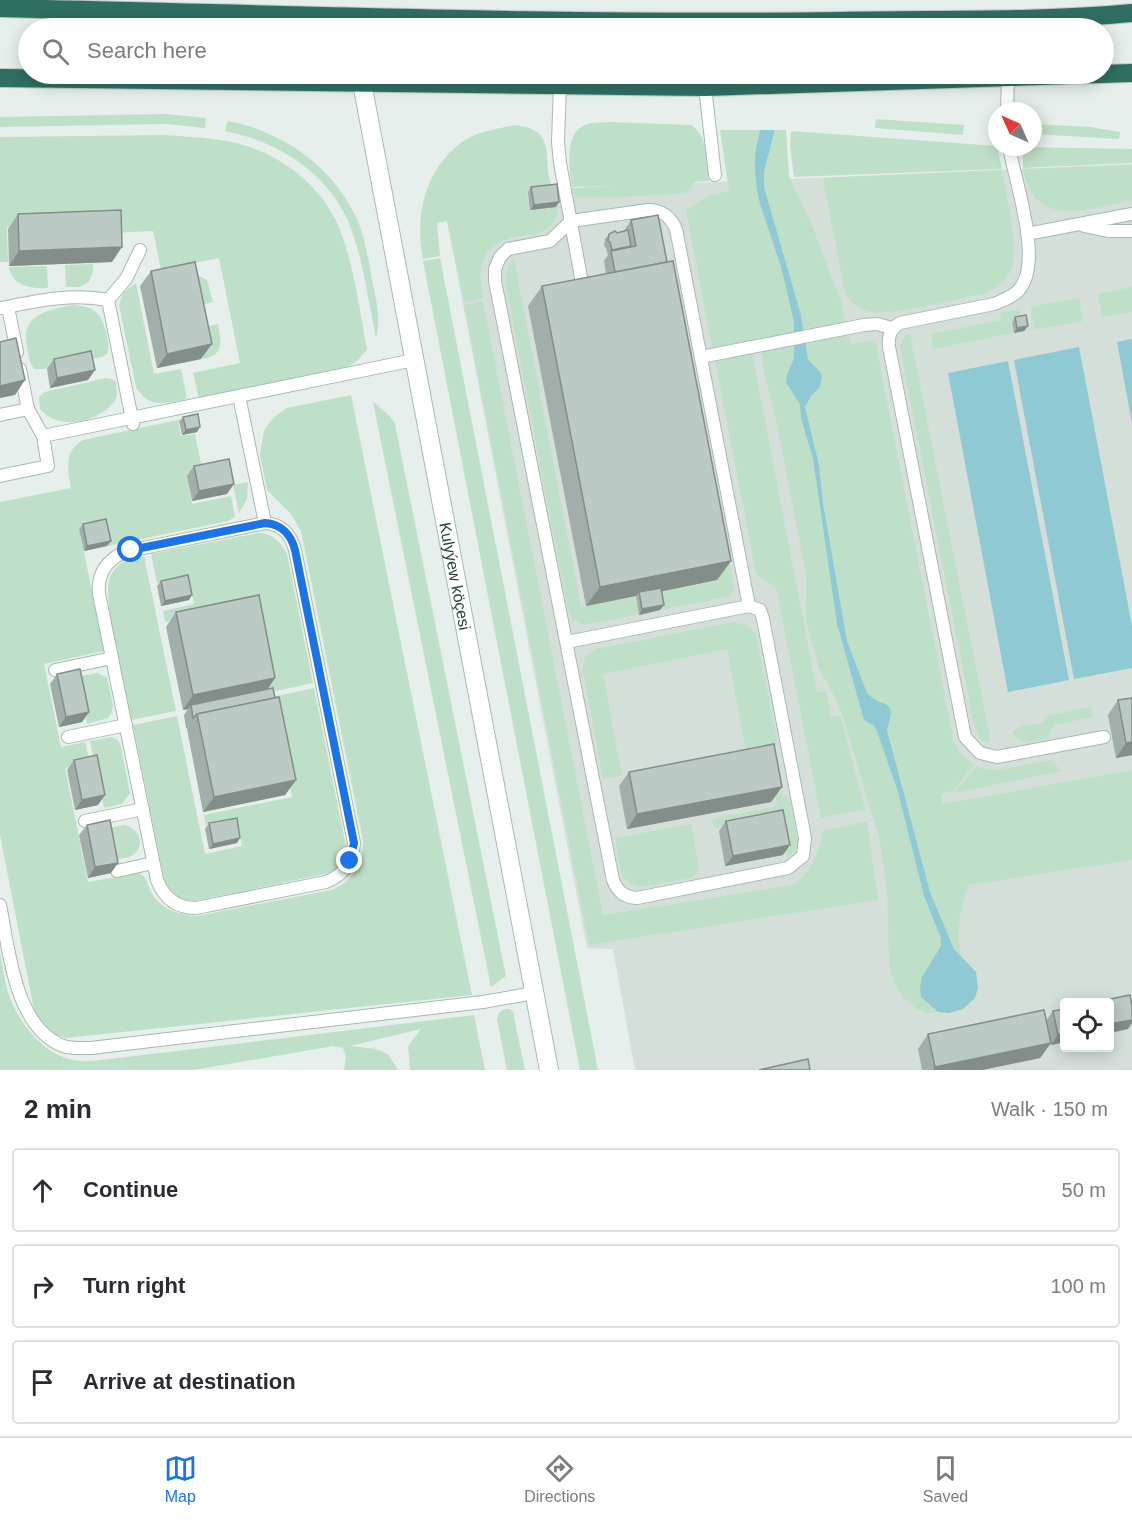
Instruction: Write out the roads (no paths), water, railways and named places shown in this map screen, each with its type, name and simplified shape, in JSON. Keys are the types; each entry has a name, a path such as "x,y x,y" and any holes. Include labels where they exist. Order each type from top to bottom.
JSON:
{"highway":[{"path":"0,8 477,18"},
{"path":"1042,18 1132,14"},
{"path":"1114,74 1132,73"},
{"path":"0,78 18,78"},
{"path":"461,84 705,87 796,84"}],"street":[{"name":"Kulyýew köçesi","path":"362,84 549,1070"}],"lane":[{"path":"1007,102 1008,84"},
{"path":"560,86 558,142 582,283"},
{"path":"705,87 715,175"},
{"path":"1011,156 1028,234 1030,262 1021,288 1008,298 994,304 900,323 892,328 888,338 889,347 965,737 980,753 997,757 1104,737"},
{"path":"567,642 749,606 760,610 805,838 803,856 788,868 637,898 628,897 616,888 613,880 495,281 495,268 500,257 508,249 550,241 571,221 658,210 666,214 676,229 749,606"},
{"path":"1028,234 1132,214"},
{"path":"1077,225 1108,231 1132,231"},
{"path":"108,300 126,279 140,250"},
{"path":"0,476 48,466 43,436 28,410 4,307 68,296 108,300"},
{"path":"108,300 132,421"},
{"path":"701,357 864,325 877,324 892,328"},
{"path":"43,436 132,421 414,360"},
{"path":"240,396 265,523"},
{"path":"0,415 28,410"},
{"path":"265,523 281,528 289,535 295,550 354,843 353,855 342,872 326,882 196,908 177,904 167,897 159,886 153,863 112,658 98,586 101,572 110,560 131,550 265,523"},
{"path":"55,670 112,658"},
{"path":"68,737 126,725"},
{"path":"85,821 143,809"},
{"path":"117,871 153,863"},
{"path":"0,905 17,986 24,1006 47,1036 65,1047 91,1048 471,1003 534,993"}],"water":[{"path":"760,130 775,130 764,172 764,187 801,315 808,359 822,377 820,387 805,407 819,465 823,503 847,641 867,693 890,708 887,730 930,892 954,949 976,972 978,988 975,998 963,1009 949,1013 938,1012 921,997 922,977 941,946 941,938 924,896 898,792 877,731 874,726 864,720 837,624 813,459 801,418 800,404 786,383 794,358 794,322 781,267 757,190 755,154"},
{"path":"1132,339 1132,423 1117,342"},
{"path":"1079,347 1132,626 1132,668 1074,679 1014,360"},
{"path":"1008,361 1069,680 1008,692 948,373"}]}
